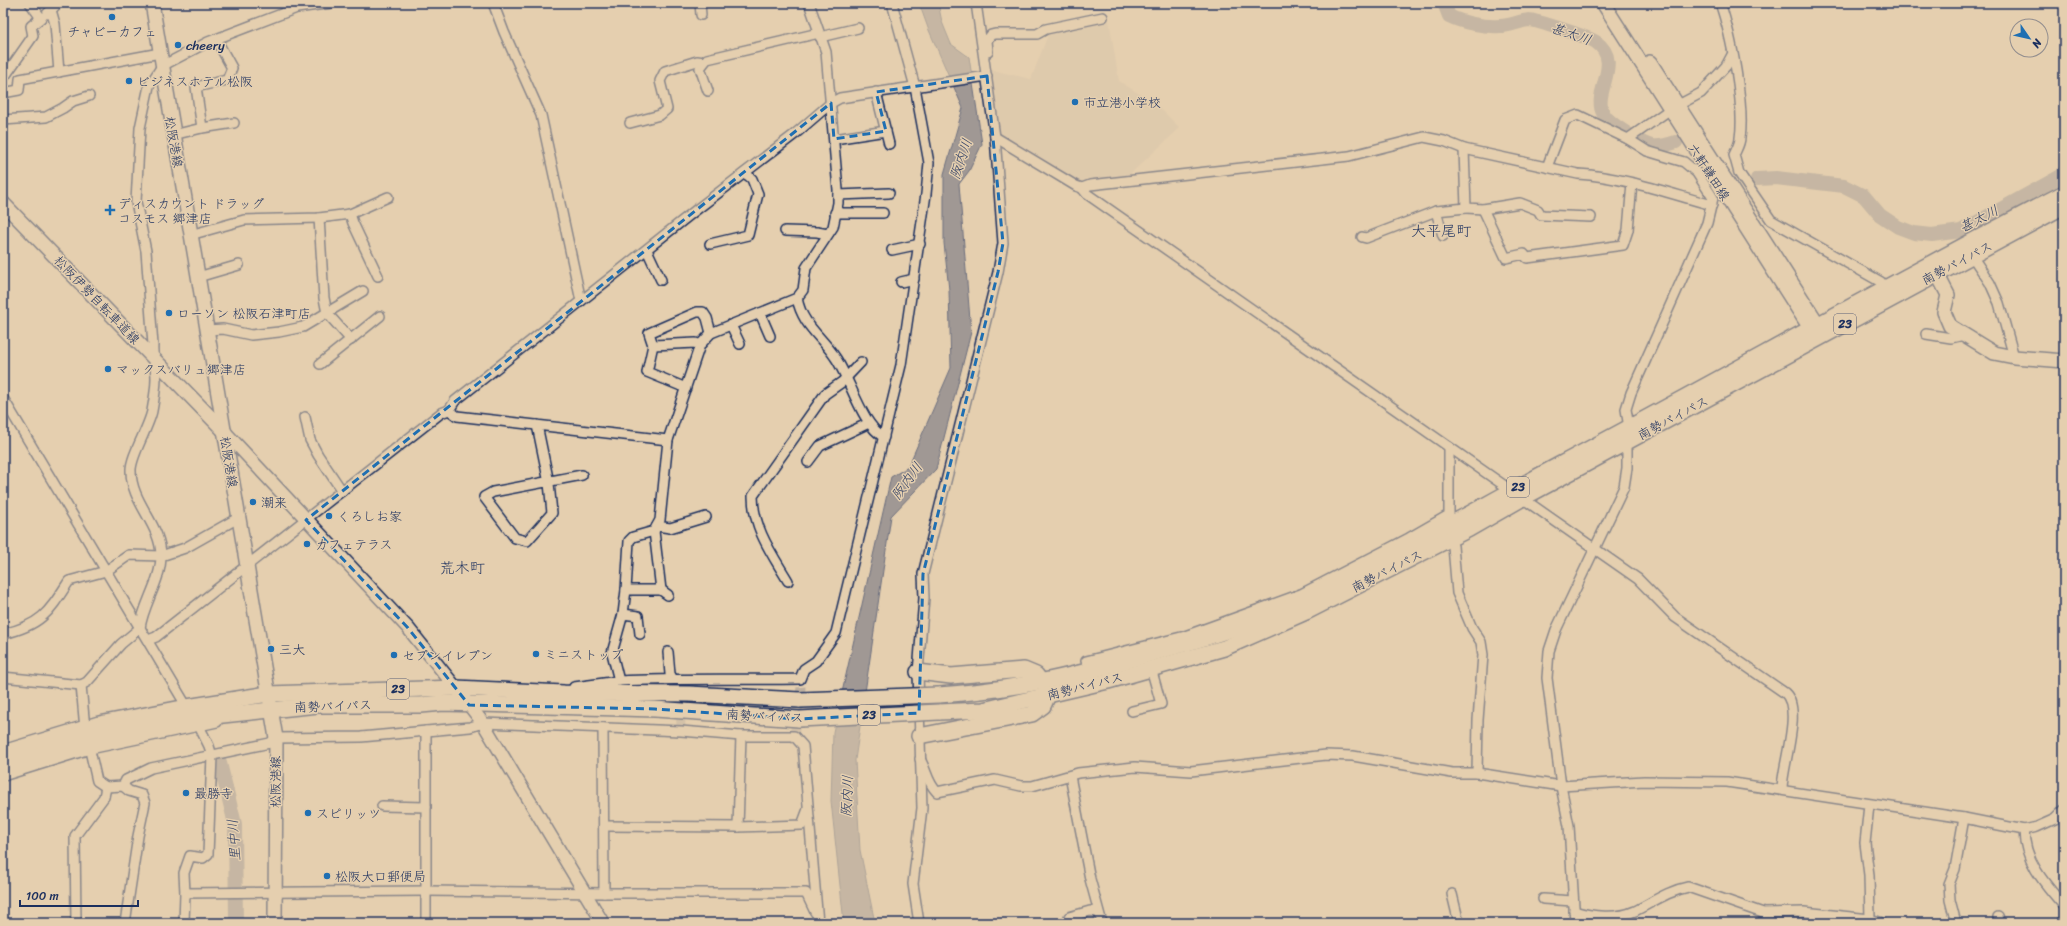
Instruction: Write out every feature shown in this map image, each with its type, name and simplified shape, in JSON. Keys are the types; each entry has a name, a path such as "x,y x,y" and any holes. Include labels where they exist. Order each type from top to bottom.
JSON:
{"highway":[{"name":"南勢バイパス","path":"3,766 88,739 99,724 187,707 268,694 456,688 564,693 689,694 800,700 939,695 1045,689 1151,668 1224,648 1306,612 1469,529 1518,494 1629,428 1818,332 1934,269 2064,193"},
{"name":"南勢バイパス","path":"1934,269 2064,206"},
{"name":"南勢バイパス","path":"3,753 88,739 195,718 318,705 421,705 443,703 469,705 654,709 799,718 982,710 1093,671 1228,632 1309,598 1518,494 1627,443 1818,332"},
{"path":"918,672 951,676 1024,670 1036,675 1045,689 1043,706 1032,714 919,736"}],"main road":[{"name":"松阪港線","path":"152,3 190,235 225,432 246,568 276,738 275,923"},
{"name":"六軒鎌田線","path":"1603,3 1674,108 1818,332"},
{"name":"六軒鎌田線","path":"1612,3 1674,108"},
{"name":"松阪伊勢自転車道線","path":"3,203 225,432"},
{"path":"1934,269 1948,295 1944,312 1945,319 1950,326 1994,353 2014,358 2064,361"}],"street":[{"path":"30,3 41,18"},
{"path":"3,79 33,36 31,26 58,3"},
{"path":"3,93 19,90 20,79 59,72 161,59 216,39 297,6 332,3"},
{"path":"493,3 504,32 541,114 581,301"},
{"path":"700,3 702,15"},
{"path":"626,590 664,592 655,528 660,520 668,440 700,345 711,333 798,298 803,290 806,268 833,227 838,195 826,52 809,3"},
{"path":"564,693 565,689 619,681 672,679 800,679 804,670 816,661 836,633 901,365 920,244 929,163 917,86 892,3"},
{"path":"919,923 913,884 922,808 918,672 924,598 923,574 998,272 1003,243 995,137 984,76 985,66 976,3"},
{"path":"1720,3 1732,55 1741,113 1740,139 1734,155 1739,173 1771,220 1881,282"},
{"path":"51,10 55,24 59,72"},
{"path":"985,66 989,62 987,40 991,35 1037,34 1046,29 1103,18"},
{"path":"708,91 700,68 707,59 858,28"},
{"path":"202,128 196,86 227,80 232,68 216,39"},
{"path":"1628,139 1636,131 1700,93 1726,66 1732,55"},
{"path":"3,678 81,685 87,682 121,644 140,628 141,621 154,589 162,556 154,528 132,489 130,469 152,412 156,377 152,358 154,344 146,252 136,202 136,168 140,128 149,86 161,59"},
{"path":"630,123 660,115 667,109 660,82 665,71 697,61 704,62"},
{"path":"148,640 156,637 442,413 449,410 455,401 745,173 831,103 840,98 984,76"},
{"path":"876,92 889,144"},
{"path":"3,120 46,116 63,108 73,101 89,96"},
{"path":"1547,167 1565,120 1578,115 1628,139 1647,150 1684,162 1698,173 1713,198 1707,223 1631,393 1626,409 1629,428 1627,443 1627,468 1624,487 1556,630 1549,651 1547,678 1561,786 1569,826 1575,923"},
{"path":"173,135 202,128 234,123"},
{"path":"834,139 886,131"},
{"path":"995,137 1076,186 1082,188 1087,194 1240,302 1518,494 1638,579 1675,618 1790,697 1792,702 1792,718 1782,789"},
{"path":"1082,188 1090,185 1349,156 1424,137 1444,141 1464,149 1632,183 1712,206"},
{"path":"1464,149 1466,208"},
{"path":"710,244 748,235 758,194 752,179 745,173"},
{"path":"1483,209 1506,258 1524,254 1527,258 1623,245 1628,230 1632,183"},
{"path":"838,195 889,193"},
{"path":"190,235 244,220 319,218 350,214 388,197"},
{"path":"1362,237 1366,238 1436,211 1466,208 1483,209 1520,203 1538,210 1541,215 1591,217"},
{"path":"1436,211 1444,236"},
{"path":"836,213 883,213"},
{"path":"350,214 378,276"},
{"path":"319,218 324,298 328,313 351,340"},
{"path":"785,231 817,232 828,234"},
{"path":"892,250 920,244"},
{"path":"647,250 661,280"},
{"path":"1976,262 1990,283 1999,303 2014,358"},
{"path":"198,277 239,265"},
{"path":"901,282 914,279"},
{"path":"207,330 223,329 251,335 279,332 303,327 363,291"},
{"path":"798,298 802,316 827,345 847,376 869,422 877,434 884,437"},
{"path":"686,388 647,372 653,345 649,333 697,312 703,312 707,318 711,333"},
{"path":"760,313 770,336"},
{"path":"320,364 380,316"},
{"path":"730,325 740,344"},
{"path":"1926,334 1951,338 1964,335"},
{"path":"653,345 696,343 700,345"},
{"path":"788,581 764,542 753,510 752,496 825,394 842,382 861,362"},
{"path":"3,398 187,707"},
{"path":"449,410 457,416 668,440"},
{"path":"305,417 310,440 342,491"},
{"path":"808,462 820,446 869,422"},
{"path":"537,425 549,482 552,513 527,541 515,538 484,497 493,492 549,482 582,475"},
{"path":"225,432 408,628 483,723 603,923"},
{"path":"1086,661 1185,636 1301,594 1409,538 1449,514 1449,447"},
{"path":"619,681 612,653 623,614 629,541 633,537 655,528 670,528 706,517"},
{"path":"3,634 27,627 40,620 51,608 69,581 106,571 129,555 162,556 185,548 238,518"},
{"path":"1453,546 1457,593 1472,628 1481,642 1483,655 1478,720 1477,773"},
{"path":"623,614 638,616 640,634"},
{"path":"668,652 670,674 672,679"},
{"path":"1132,711 1161,704 1151,668"},
{"path":"81,685 88,739 97,781 106,787 122,786 129,791 142,795 145,803 138,836 125,923"},
{"path":"3,776 88,739 199,726 227,720 226,714"},
{"path":"122,786 126,780 151,768 270,743 276,738 361,737 470,726 483,723 741,736 794,736 803,746 818,920"},
{"path":"184,923 184,873 190,856 203,858 208,854 212,756 209,746 199,726"},
{"path":"603,728 604,893"},
{"path":"426,731 426,923"},
{"path":"738,827 741,736"},
{"path":"920,759 925,768 929,784 937,792 995,780 1021,786 1032,786 1078,773 1135,767 1191,771 1326,755 1353,756 1452,773 1477,773 1561,786 1644,781 1727,782 1782,789 1869,805 1964,818 2024,830 2037,827 2055,819 2064,810"},
{"path":"1070,776 1098,912 1102,923"},
{"path":"76,923 75,836 104,797 106,787"},
{"path":"1869,805 1865,843 1869,875 1870,920"},
{"path":"382,806 426,807"},
{"path":"604,826 738,827 802,825 809,806"},
{"path":"1956,923 1950,900 1949,884 1955,869 1964,818"},
{"path":"2024,830 2030,860 2037,873 2064,906"},
{"path":"1574,911 1583,914 1622,916 1677,889 1688,887 1763,913 1804,912 1870,920 1882,923"},
{"path":"185,893 426,891 806,893 818,920"},
{"path":"1452,894 1459,923"},
{"path":"1543,898 1573,901"},
{"path":"1069,917 1090,911 1098,912"}],"highlighted area":[{"path":"987,76 1003,243 998,272 923,574 919,713 799,719 655,709 469,705 408,628 306,520 831,103 834,139 886,131 876,92"}],"shaded area":[{"name":"市立港小学校","path":"1109,19 1119,81 1157,105 1180,128 1128,176 1077,184 999,135 996,100 993,97 988,69 1031,79 1049,32"}],"water":[{"name":"阪内川","path":"919,3 938,3 942,22 951,44 969,57 982,144 969,171 959,184 971,332 936,469 891,516 855,760 860,850 875,923 844,923 831,801 833,732 891,477 908,467 951,368 949,290 944,243 944,174 963,108 928,28"}],"waterway":[{"name":"甚太川","path":"1444,3 1449,16 1467,23 1500,26 1529,20 1596,42 1604,50 1607,59 1608,68 1601,96 1601,105 1605,117 1631,136 1648,145 1663,146 1676,142"},
{"name":"甚太川","path":"1757,179 1776,178 1844,186 1864,196 1880,215 1898,227 1914,233 1932,235 1961,231 2061,176 2064,172"},
{"name":"里中川","path":"219,759 235,824 236,923"}],"tunnel":[{"path":"680,679 681,731"},
{"path":"794,736 801,688 800,679"}],"place":[{"name":"チャビーカフェ","path":"112,17"},
{"name":"cheery","path":"178,45"},
{"name":"ビジネスホテル松阪","path":"129,81"},
{"name":"市立港小学校","path":"1075,102"},
{"name":"ディスカウント ドラッグ コスモス 郷津店","path":"110,210"},
{"name":"ローソン 松阪石津町店","path":"169,313"},
{"name":"マックスバリュ郷津店","path":"108,369"},
{"name":"潮来","path":"253,502"},
{"name":"くろしお家","path":"329,516"},
{"name":"カフェテラス","path":"307,544"},
{"name":"三大","path":"271,649"},
{"name":"ミニストップ","path":"536,654"},
{"name":"セブンイレブン","path":"394,655"},
{"name":"最勝寺","path":"186,793"},
{"name":"スピリッツ","path":"308,813"},
{"name":"松阪大口郵便局","path":"327,876"}],"district":[{"name":"大平尾町","path":"1441,231"},
{"name":"荒木町","path":"462,568"}]}
